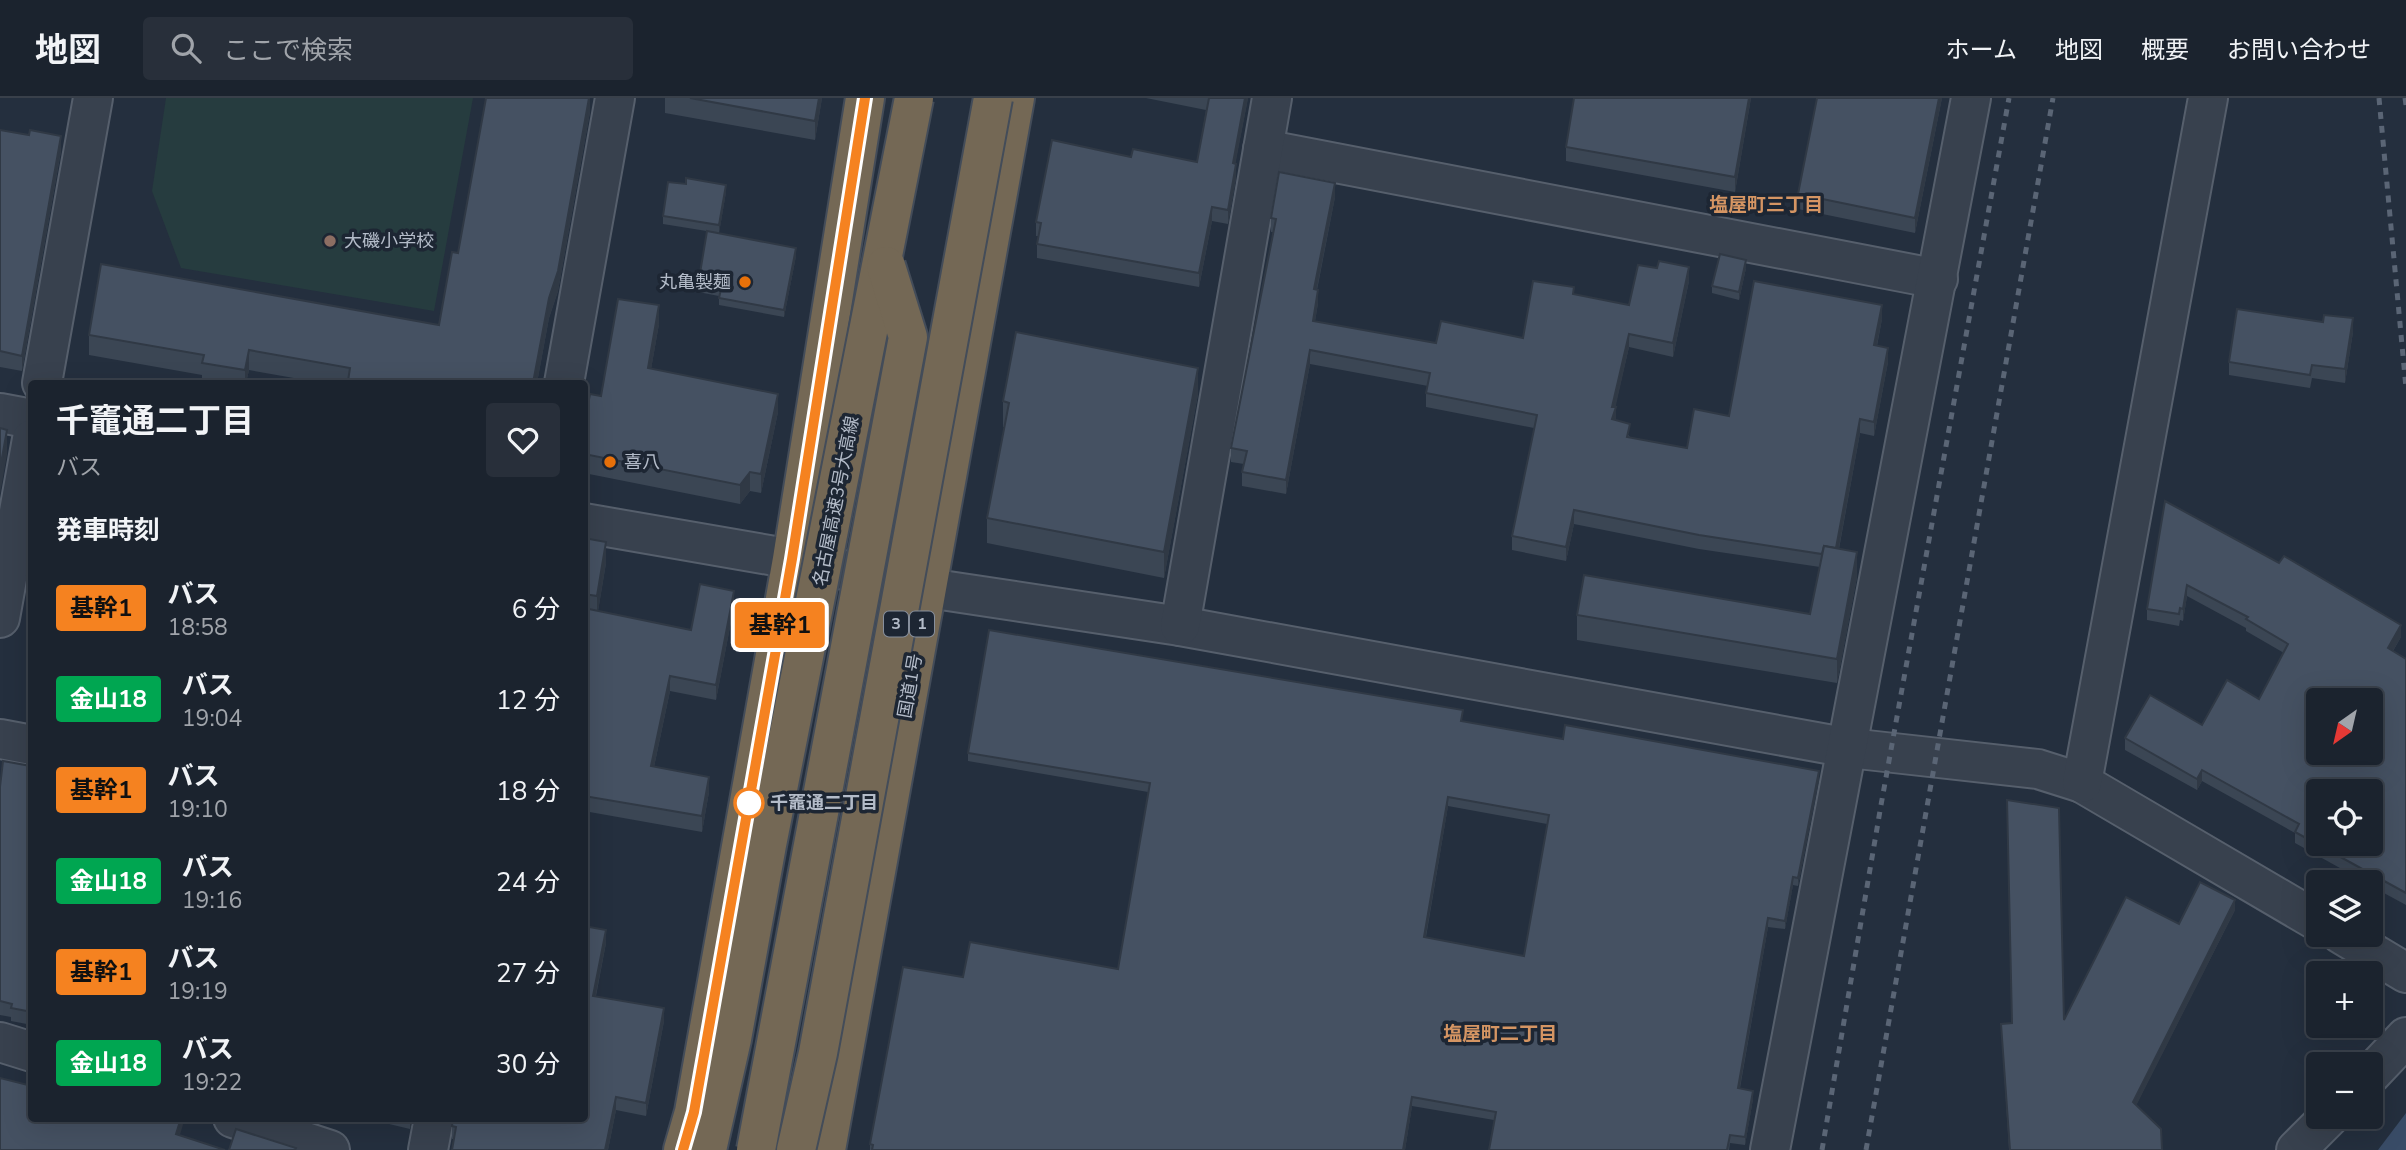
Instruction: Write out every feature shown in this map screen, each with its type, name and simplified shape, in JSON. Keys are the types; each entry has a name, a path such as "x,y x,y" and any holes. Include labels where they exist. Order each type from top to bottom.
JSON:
{"highway":[{"path":"683,1150 694,1112 792,559 865,98"},
{"name":"名古屋高速3号大高線","path":"707,1150 732,1040 769,832 914,98"},
{"name":"3","path":"796,1150 818,1053 993,98"},
{"name":"国道1号","path":"826,1150 1015,98"},
{"path":"756,1150 908,337 884,260"}],"street":[{"path":"565,380 615,98"},
{"path":"1180,626 1272,98"},
{"path":"1770,1150 1849,748 1971,98"},
{"path":"2082,783 2208,98"},
{"path":"41,380 85,99"},
{"path":"1263,149 1938,279"},
{"path":"0,413 28,418"},
{"path":"0,618 28,461"},
{"path":"588,524 792,559 928,588 1180,626 1849,748 2038,769 2082,783 2306,914"},
{"path":"0,739 28,744"},
{"path":"2363,947 2406,973"},
{"path":"2383,1061 2406,1037"},
{"path":"0,1042 28,1051"},
{"path":"245,1122 330,1150"},
{"path":"428,1150 433,1122"},
{"path":"2296,1150 2317,1129"}],"green space":[{"path":"166,98 473,98 434,311 181,268 152,191"}],"water":[{"path":"2406,1113 2406,1150 2378,1150"}],"building":[{"path":"486,98 589,98 558,271 549,298 534,380 348,380 350,368 249,350 245,370 202,363 204,355 89,335 101,264 439,325 452,252 458,253"},
{"path":"690,98 819,98 815,121"},
{"path":"1209,98 1245,98 1233,163 1236,164 1228,210 1212,207 1199,273 1037,244 1041,223 1036,222 1052,140 1131,157 1133,149 1197,162"},
{"path":"1574,98 1749,98 1735,177 1566,147"},
{"path":"1817,98 1939,98 1915,218 1798,194"},
{"path":"0,130 29,135 30,130 61,136 22,356 0,351"},
{"path":"1279,172 1335,183 1314,289 1318,290 1313,321 1436,343 1441,321 1523,338 1533,281 1574,287 1573,294 1629,305 1638,265 1657,268 1659,261 1689,267 1673,343 1629,334 1612,407 1616,407 1612,419 1630,424 1627,437 1687,448 1694,409 1729,416 1754,281 1882,305 1874,345 1888,348 1874,422 1860,419 1836,548 1824,546 1822,554 1699,535 1574,510 1566,547 1512,536 1537,415 1426,393 1430,373 1310,350 1286,480 1242,472 1247,451 1231,448 1276,219 1271,218"},
{"path":"686,178 726,185 719,225 663,216 668,182 686,184"},
{"path":"707,231 796,248 784,310 719,298 721,289 698,285"},
{"path":"1720,254 1746,260 1739,292 1712,286"},
{"path":"618,299 659,305 648,368 778,394 761,474 750,472 740,485 588,455 590,394 601,396"},
{"path":"2237,309 2323,322 2324,315 2353,318 2345,369 2312,365 2310,375 2229,362"},
{"path":"1016,332 1198,368 1164,552 987,518 1009,403 1003,401"},
{"path":"0,428 7,430 0,469"},
{"path":"2165,501 2279,563 2284,556 2401,625 2388,648 2406,659 2406,893 2383,880 2383,870 2364,870 2339,856 2383,856 2383,779 2306,779 2306,838 2295,832 2299,824 2202,770 2197,779 2125,738 2150,695 2202,725 2227,680 2259,699 2288,644 2246,619 2248,617 2187,585 2183,609 2180,608 2179,614 2147,609"},
{"path":"588,539 606,542 597,596 588,595"},
{"path":"1824,546 1857,552 1837,659 1577,615 1584,575 1810,614"},
{"path":"700,584 734,591 716,685 670,676 651,766 709,777 702,816 588,797 588,609 691,630"},
{"path":"989,630 1463,710 1461,721 1563,739 1565,725 1819,771 1798,878 1793,877 1785,921 1768,918 1738,1088 1753,1091 1745,1137 1730,1135 1727,1150 1489,1150 1496,1112 1412,1097 1403,1150 872,1150 873,1145 870,1144 903,967 963,977 970,942 1118,969 1150,783 968,753","holes":["1448,797 1549,815 1524,956 1424,937"]},
{"path":"3,761 28,765 28,1011 11,1008 12,1004 0,1001 0,787"},
{"path":"2007,800 2059,808 2064,1020 2126,897 2179,924 2200,882 2235,900 2133,1102 2161,1129 2162,1150 2010,1150 2001,1024 2012,1023"},
{"path":"588,927 606,930 593,996 664,1008 646,1103 616,1097 605,1150 452,1150 456,1127 452,1126 452,1122 588,1122"},
{"path":"0,1078 28,1085 28,1122 180,1122 176,1134 225,1150 0,1150"},
{"path":"236,1129 296,1148 229,1150"}],"railway":[{"path":"1822,1150 1881,805 2009,98"},
{"path":"1866,1150 2053,98"},
{"path":"2379,98 2406,388"},
{"path":"2405,98 2406,105"}],"bus line":[{"name":"基幹1","path":"683,1150 694,1112 792,559 865,98"}],"place":[{"name":"大磯小学校","path":"330,241"},
{"name":"丸亀製麺","path":"745,282"},
{"name":"喜八","path":"610,462"},
{"name":"千竈通二丁目","path":"749,803"}],"district":[{"name":"塩屋町三丁目","path":"1766,205"},
{"name":"塩屋町二丁目","path":"1500,1034"}]}
